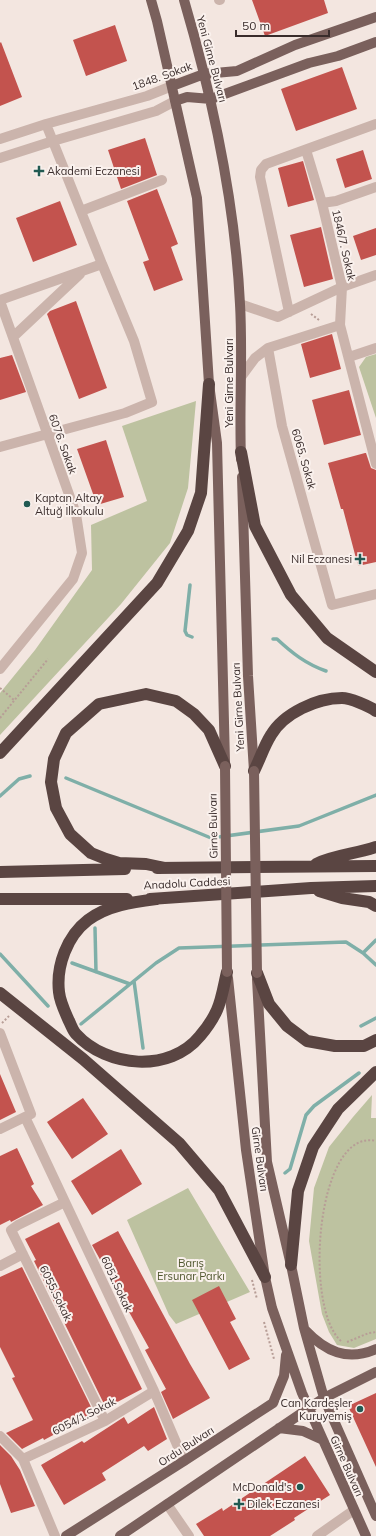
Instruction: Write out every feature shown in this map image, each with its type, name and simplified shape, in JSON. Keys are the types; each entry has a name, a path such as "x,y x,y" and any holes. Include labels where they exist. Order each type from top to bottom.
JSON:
{"highway":[{"path":"0,753 157,583 188,531 201,493 209,384"},
{"path":"241,452 255,526 290,595 327,638 376,672"},
{"path":"165,868 146,864 119,863 106,859 91,853 70,834 56,808 51,782 54,759 66,733 99,704 146,694 176,701 194,714 209,730 225,766"},
{"path":"254,771 272,734 287,718 302,708 324,700 344,698 371,707 376,711"},
{"path":"309,867 326,859 361,852 376,847"},
{"name":"Anadolu Caddesi","path":"0,872 165,868 376,866"},
{"name":"Anadolu Caddesi","path":"0,900 157,899 311,888 376,886"},
{"path":"311,888 342,898 369,902 376,906"},
{"path":"157,899 128,903 107,909 88,920 73,935 62,959 59,974 59,993 65,1013 76,1034 95,1050 121,1060 147,1062 171,1057 187,1048 200,1036 217,1010 227,972"},
{"path":"257,973 269,1004 287,1026 307,1041 335,1046 364,1046 376,1040"},
{"path":"0,993 83,1059 180,1143 219,1190 265,1277"},
{"path":"291,1265 298,1191 313,1147 338,1109 376,1072"}],"main road":[{"name":"Yeni Girne Bulvarı","path":"151,0 197,198 209,384 218,443 225,766"},
{"name":"Yeni Girne Bulvarı","path":"184,0 211,98 229,187 240,304 241,452 248,676 254,771 257,973"},
{"name":"1848. Sokak","path":"172,86 204,74 237,71 295,45 376,17"},
{"path":"175,101 187,97 211,98 309,63 338,56 376,42"},
{"name":"Girne Bulvarı","path":"225,766 227,972 246,1150 265,1277 272,1308 286,1352 302,1393 366,1536"},
{"name":"Girne Bulvarı","path":"257,973 267,1162 304,1328 324,1398 376,1516"},
{"path":"304,1328 315,1341 329,1350 342,1354 356,1354 376,1350"},
{"name":"Ordu Bulvarı","path":"66,1536 273,1403 282,1380 286,1352"},
{"path":"120,1536 324,1398 376,1372"},
{"path":"279,1428 303,1431 323,1440"}],"street":[{"name":"1848. Sokak","path":"0,139 46,124 147,96 172,86"},
{"path":"0,158 156,111 175,101"},
{"path":"0,447 125,413 152,402 134,341 46,124"},
{"path":"289,312 260,177 262,170 266,164 376,124"},
{"name":"1846/7. Sokak","path":"306,150 322,203 342,287 340,325 376,464"},
{"path":"81,210 162,180"},
{"path":"322,203 336,201 376,187"},
{"path":"0,300 102,264"},
{"path":"13,337 84,271"},
{"path":"240,304 278,317 342,287 376,275"},
{"name":"6076. Sokak","path":"0,300 76,514 82,553 73,579 0,669"},
{"path":"241,377 254,358 268,348 340,325"},
{"name":"6065. Sokak","path":"268,348 282,426 332,605 376,594"},
{"path":"349,357 376,348"},
{"name":"6051.Sokak","path":"0,1033 28,1115 65,1202 154,1391 184,1461"},
{"path":"0,1129 28,1115"},
{"name":"6055.Sokak","path":"65,1202 18,1225 11,1230 105,1421"},
{"path":"0,1266 23,1254"},
{"name":"6054/1.Sokak","path":"23,1459 105,1421 154,1391"},
{"path":"0,1436 23,1459 55,1536"},
{"path":"167,1504 189,1536"},
{"path":"316,1536 354,1510"}],"path":[{"path":"302,306 329,328"},
{"path":"0,718 48,659"},
{"path":"0,688 14,700"},
{"path":"0,1025 12,1013"},
{"path":"376,1141 369,1140 358,1142 347,1152 335,1172 328,1189 323,1216 319,1267 320,1286 324,1305 330,1323 340,1341 345,1343 369,1333 376,1332"},
{"path":"250,1276 259,1304"},
{"path":"263,1319 276,1370 282,1380"}],"green space":[{"path":"376,354 376,418 359,367 366,357"},
{"path":"196,401 188,488 170,543 121,604 0,735 0,693 35,650 92,570 91,525 147,501 122,426"},
{"path":"372,1095 371,1118 376,1118 376,1339 354,1348 337,1345 329,1332 322,1314 309,1241 314,1188 329,1147"},
{"name":"Barış Ersunar Parkı","path":"188,1188 250,1292 176,1324 169,1315 127,1220"}],"building":[{"path":"252,0 324,0 328,13 265,36"},
{"path":"115,25 127,61 86,76 73,40"},
{"path":"1,42 22,97 0,106 0,43"},
{"path":"342,67 357,109 296,131 281,89"},
{"path":"145,138 157,175 121,189 108,150"},
{"path":"363,150 372,179 345,188 336,159"},
{"path":"303,161 314,200 288,207 278,168"},
{"path":"157,189 178,244 171,247 183,280 154,291 143,262 149,260 127,201"},
{"path":"60,201 77,245 33,262 16,218"},
{"path":"321,227 333,279 304,287 290,235"},
{"path":"376,228 376,255 361,260 353,236"},
{"path":"76,301 107,388 79,399 47,314 50,311"},
{"path":"332,334 341,369 310,378 301,344"},
{"path":"12,355 26,392 0,400 0,358"},
{"path":"349,390 361,435 324,445 312,400"},
{"path":"106,440 124,497 97,505 77,449"},
{"path":"366,453 371,468 376,470 376,562 358,566 343,509 341,509 328,463"},
{"path":"0,1074 16,1112 0,1120"},
{"path":"83,1098 108,1134 72,1159 47,1122"},
{"path":"17,1148 34,1184 31,1186 43,1205 11,1222 10,1220 0,1225 0,1156"},
{"path":"121,1149 142,1184 92,1215 71,1181"},
{"path":"59,1222 142,1389 106,1408 34,1261 36,1260 25,1239"},
{"path":"118,1231 210,1398 173,1419 161,1392 166,1389 145,1350 149,1348 92,1245"},
{"path":"22,1267 94,1413 44,1440 43,1438 22,1449 6,1433 33,1420 12,1378 15,1377 0,1347 0,1277"},
{"path":"219,1286 236,1319 230,1322 250,1359 229,1370 192,1300"},
{"path":"376,1393 376,1467 348,1406"},
{"path":"154,1407 167,1439 148,1451 144,1446 102,1473 106,1480 64,1505 41,1465 82,1441 84,1443 124,1417 128,1424"},
{"path":"0,1445 11,1456 20,1470 35,1506 11,1513 0,1484"},
{"path":"305,1456 330,1495 294,1518 295,1520 270,1536 204,1536 196,1524 222,1508 223,1511"}],"waterway":[{"path":"190,585 185,631 187,635 192,637"},
{"path":"273,639 277,639 306,661 326,671"},
{"path":"0,796 19,779 30,776"},
{"path":"66,778 211,838 299,826 376,795"},
{"path":"95,928 96,972"},
{"path":"363,953 376,940"},
{"path":"81,1024 156,963 179,948 346,942 363,953 376,965"},
{"path":"0,954 48,1006"},
{"path":"72,963 130,984"},
{"path":"134,981 143,1048"},
{"path":"361,1026 376,1018"},
{"path":"285,1173 290,1169 306,1115 314,1106 359,1073"}],"place":[{"name":"Akademi Eczanesi","path":"39,171"},
{"name":"Kaptan Altay Altuğ İlkokulu","path":"27,504"},
{"name":"Nil Eczanesi","path":"360,559"},
{"name":"Can Kardeşler Kuruyemiş","path":"360,1409"},
{"name":"McDonald's","path":"300,1487"},
{"name":"Dilek Eczanesi","path":"239,1504"}]}
